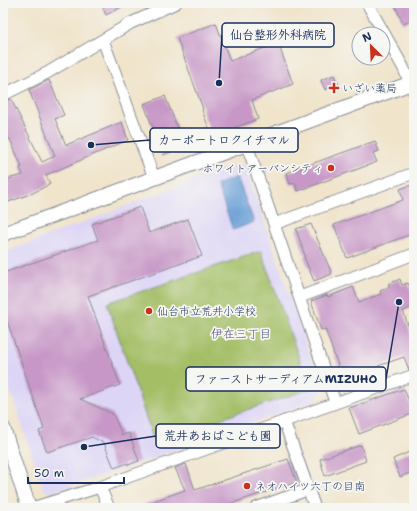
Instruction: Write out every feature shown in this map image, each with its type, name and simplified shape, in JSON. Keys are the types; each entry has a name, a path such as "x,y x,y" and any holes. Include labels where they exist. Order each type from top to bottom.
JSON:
{"street":[{"path":"3,95 47,73 132,23 176,3"},
{"path":"3,234 154,178 413,86 371,4"},
{"path":"103,40 154,178"},
{"path":"247,145 335,402"},
{"path":"274,224 414,173"},
{"path":"300,297 414,254"},
{"path":"3,428 31,508 100,487 335,402 414,376"},
{"path":"284,421 307,490 315,508"},
{"path":"100,487 109,508"},
{"path":"256,508 307,490"}],"shaded area":[{"name":"仙台市立荒井小学校","path":"238,163 245,166 322,390 316,400 145,461 49,493 43,488 3,369 3,253"}],"green space":[{"path":"261,251 310,389 154,441 107,303"}],"water":[{"path":"237,177 254,222 233,230 217,185"}],"building":[{"path":"101,3 129,3 106,15"},
{"path":"394,3 414,3 414,19 403,24"},
{"path":"216,23 230,61 278,43 293,84 252,100 258,119 212,136 177,38"},
{"path":"334,75 338,85 325,90 321,80"},
{"path":"49,80 64,115 55,119 66,145 122,122 128,140 46,175 50,184 33,193 3,204 3,180 23,175 20,167 22,167 10,139 8,139 3,128 3,102 11,99 42,162 55,156 29,90"},
{"path":"165,96 185,147 163,155 144,104"},
{"name":"ホワイトアーバンシティ","path":"375,141 379,151 373,153 377,162 298,191 295,183 290,184 286,173"},
{"path":"414,184 414,233 347,258 334,225 403,200 400,189"},
{"path":"140,207 149,233 188,219 202,256 88,296 120,385 80,399 113,414 122,435 129,433 139,461 114,468 104,443 92,437 47,452 39,431 44,429 3,309 3,273 98,240 92,224"},
{"path":"311,224 332,274 314,281 304,257 305,256 296,229"},
{"path":"400,279 402,285 408,283 414,298 414,307 403,311 414,342 414,368 409,370 404,357 378,366 380,370 338,387 332,371 339,368 325,329 321,330 311,301 327,295 328,297 353,287 359,302 381,294 380,291 390,287 388,284"},
{"path":"404,389 414,413 359,434 349,408"},
{"path":"361,445 366,461 325,476 320,459"},
{"path":"414,450 414,471 400,477 393,459"},
{"name":"ネオハイツ六丁の目南","path":"288,459 297,482 217,508 137,507 185,490 175,468 186,464 195,490"}],"place":[{"name":"仙台整形外科病院","path":"219,83"},
{"name":"いざい薬局","path":"334,88"},
{"name":"カーポートロクイチマル","path":"91,145"},
{"name":"ホワイトアーバンシティ","path":"331,168"},
{"name":"ファーストサーディアムMIZUHO","path":"399,302"},
{"name":"仙台市立荒井小学校","path":"149,311"},
{"name":"荒井あおばこども園","path":"84,447"},
{"name":"ネオハイツ六丁の目南","path":"247,486"}],"district":[{"name":"伊在三丁目","path":"241,334"}]}
